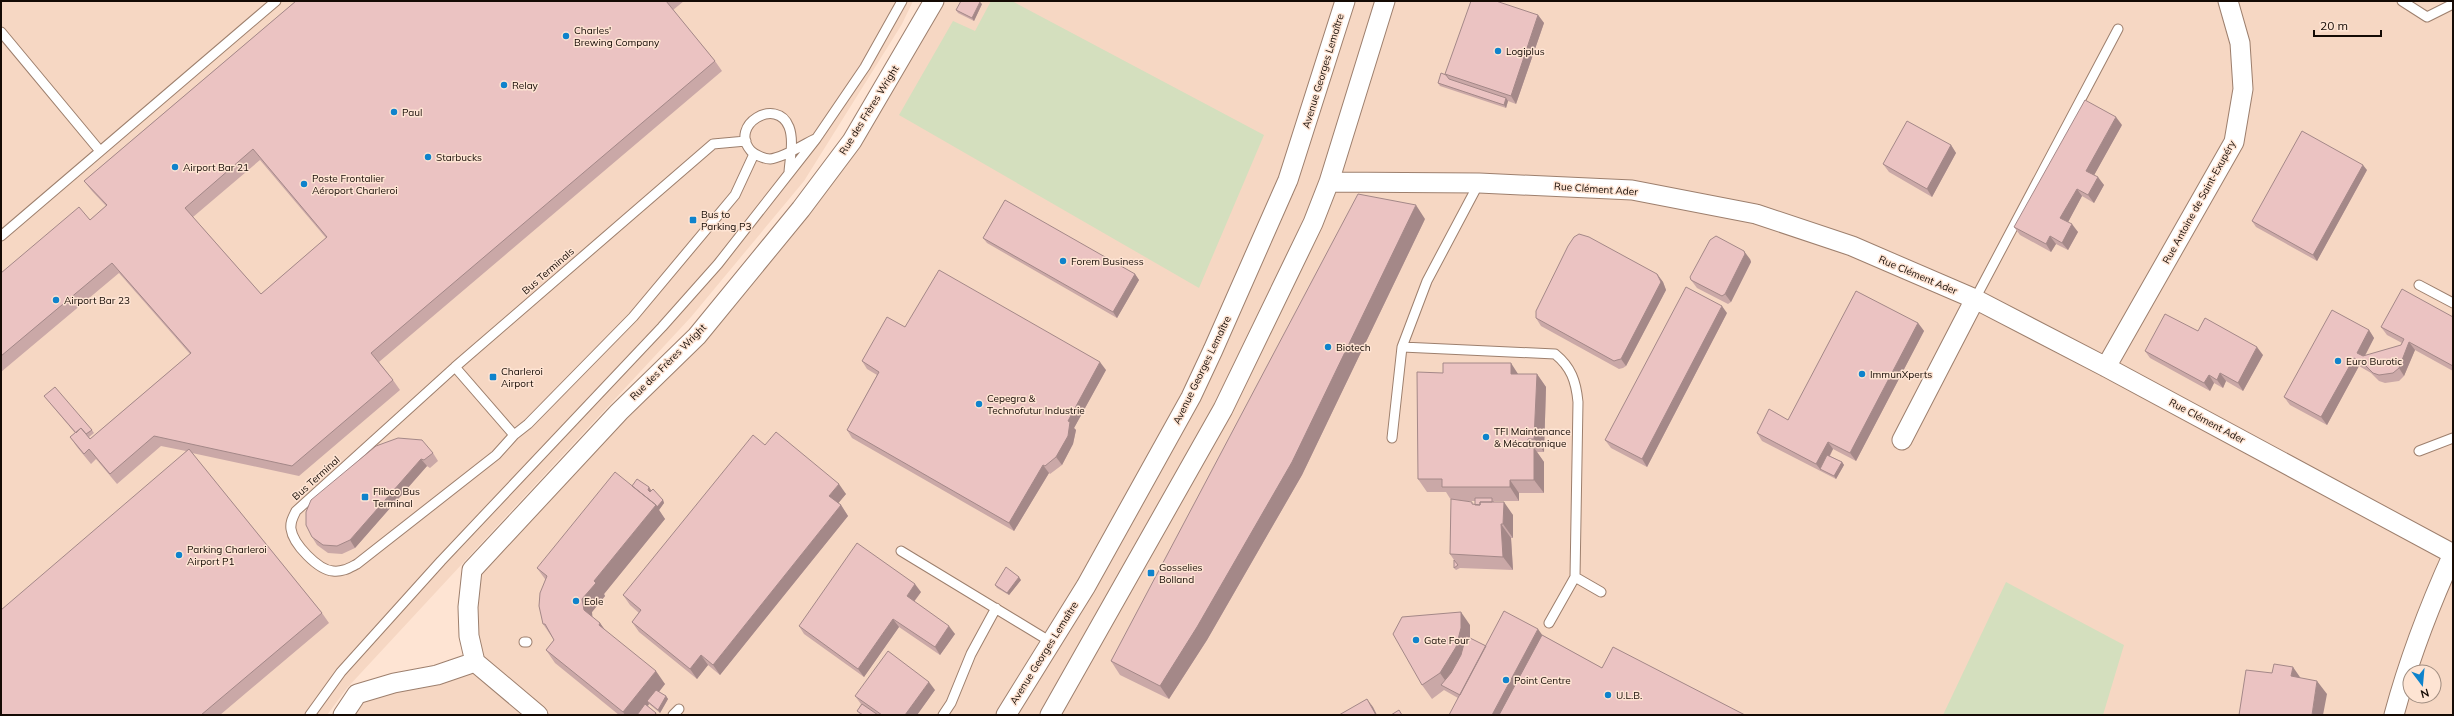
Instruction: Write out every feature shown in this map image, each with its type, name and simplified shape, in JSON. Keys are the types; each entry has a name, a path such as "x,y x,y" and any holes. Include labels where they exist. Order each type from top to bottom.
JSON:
{"street":[{"name":"Rue des Frères Wright","path":"475,662 469,636 468,607 472,570 619,412 697,336 801,209 852,142 934,1"},
{"name":"Avenue Georges Lemaître","path":"1006,715 1086,586 1191,397 1288,180 1345,1"},
{"path":"1050,715 1223,409 1313,223 1329,182 1385,1"},
{"name":"Rue Antoine de Saint-Exupéry","path":"2106,367 2234,142 2243,89 2240,44 2228,1"},
{"name":"Rue Clément Ader","path":"1329,182 1478,183 1632,190 1756,214 1852,246 1975,299 2106,367 2453,554"},
{"path":"1902,440 1975,299"},
{"path":"2394,715 2408,664 2426,614 2453,554"},
{"path":"343,715 357,694 394,682 436,675 475,662 538,715"}],"lane":[{"path":"1,236 276,1"},
{"path":"310,715 341,672 441,561 656,333 713,270 816,139 865,67 902,1"},
{"path":"2402,1 2427,17 2453,4"},
{"path":"1975,299 2118,29"},
{"path":"1,32 100,151"},
{"path":"789,174 792,150 790,128 781,116 774,114 759,115 752,120 748,126 746,141 754,154 768,159 792,150 816,139"},
{"name":"Bus Terminals","path":"456,367 713,144 746,141"},
{"path":"456,367 514,435 528,424 633,317 735,195 754,154"},
{"path":"1392,438 1402,347 1427,281 1478,183"},
{"path":"2419,285 2453,303"},
{"path":"1402,347 1555,354 1566,363 1576,383 1578,402 1575,577 1549,623"},
{"name":"Bus Terminal","path":"456,367 296,511 290,523 291,530 296,542 305,553 332,571 344,571 357,564 496,455 514,435"},
{"path":"2419,450 2453,438"},
{"path":"900,551 1051,642"},
{"path":"1575,577 1601,592"},
{"path":"943,715 951,703 971,654 996,608"}],"shaded area":[{"path":"1,1 913,1 902,24 804,181 691,317 347,688 327,715 1,715"},
{"path":"934,1 2453,1 2453,715 343,715 357,694 475,662 472,570 634,412 801,209"}],"green space":[{"path":"991,1 1012,1 1264,135 1199,288 899,115 953,21 975,31"},
{"path":"2006,582 2124,645 2103,715 1943,715"}],"building":[{"path":"296,1 666,1 715,61 371,353 393,380 292,466 154,436 110,474 89,449 84,454 70,437 81,428 90,439 191,353 112,263 1,356 1,273 79,207 90,220 107,205 84,181","holes":["253,149 327,237 261,294 185,208"]},
{"path":"961,1 980,2 972,18 956,10"},
{"name":"Logiplus","path":"1471,1 1496,1 1538,15 1511,96 1445,74"},
{"path":"1441,73 1446,75 1449,79 1506,98 1504,105 1438,83"},
{"path":"2085,100 2116,117 2086,171 2098,177 2088,195 2077,189 2060,218 2072,224 2062,243 2050,236 2046,244 2014,227"},
{"path":"1907,121 1951,145 1927,189 1883,164"},
{"path":"2302,131 2363,165 2313,255 2252,221"},
{"name":"Biotech","path":"1358,194 1416,205 1292,462 1197,627 1160,686 1111,661"},
{"name":"Forem Business","path":"1005,200 1135,274 1113,312 983,238"},
{"path":"1579,234 1589,237 1657,274 1661,282 1621,359 1614,361 1536,318 1536,311 1568,246 1574,237"},
{"path":"1716,236 1744,251 1745,254 1725,294 1722,296 1691,280 1690,277 1710,240"},
{"name":"Cepegra & Technofutur Industrie","path":"939,270 1100,362 1068,421 1070,422 1068,436 1056,457 1045,466 1043,465 1009,523 847,430 879,372 862,361 887,317 905,327"},
{"path":"1686,287 1722,306 1642,459 1605,440"},
{"name":"Euro Burotic","path":"2402,289 2453,317 2453,366 2409,342 2399,368 2393,373 2379,375 2373,373 2365,365 2354,358 2321,417 2284,397 2332,310 2369,330 2357,353 2363,356 2401,345 2404,339 2381,327"},
{"name":"ImmunXperts","path":"1856,291 1918,323 1850,453 1828,442 1816,464 1757,433 1769,409 1788,420"},
{"path":"2165,314 2198,331 2205,318 2257,347 2238,383 2220,373 2217,380 2209,375 2204,383 2145,351"},
{"name":"TFI Maintenance & Mécatronique","path":"1443,363 1511,363 1511,374 1537,374 1534,439 1528,439 1528,448 1534,448 1534,480 1510,480 1510,487 1442,487 1442,479 1418,479 1417,372 1443,373"},
{"path":"55,387 92,430 86,434 81,428 76,433 44,396"},
{"path":"776,432 839,484 829,496 841,505 713,665 701,655 690,669 632,622 641,610 623,595 753,435 765,445"},
{"name":"Flibco Bus Terminal","path":"398,438 422,440 433,453 424,460 421,459 350,540 337,546 323,545 312,537 306,525 306,512 311,500 376,446"},
{"name":"Parking Charleroi Airport P1","path":"189,449 322,613 201,715 1,715 1,610"},
{"path":"1827,455 1842,462 1834,476 1820,469"},
{"name":"Eole","path":"615,472 656,505 594,581 596,583 582,599 584,610 600,623 599,625 656,671 623,712 546,650 554,640 545,624 543,624 539,606 540,593 547,576 537,568"},
{"path":"637,479 649,487 648,490 650,492 653,489 663,500 657,507 632,486"},
{"path":"1475,498 1492,498 1492,502 1480,502 1480,505 1475,505"},
{"path":"1451,499 1472,502 1472,504 1480,505 1480,502 1504,502 1503,524 1501,524 1503,557 1450,554"},
{"path":"857,543 915,584 907,596 949,626 935,647 893,619 858,669 799,626"},
{"path":"1454,560 1458,565 1454,568"},
{"path":"1006,567 1019,577 1007,593 995,585"},
{"path":"1504,611 1538,629 1492,715 1449,715"},
{"path":"1461,612 1461,628 1456,647 1440,673 1422,685 1393,634 1402,617"},
{"name":"U.L.B.","path":"1542,635 1602,668 1613,647 1745,715 1499,715"},
{"path":"1466,636 1486,646 1460,695 1441,685 1451,673 1461,655"},
{"path":"888,651 929,682 905,715 882,715 855,696"},
{"path":"2274,664 2293,667 2291,676 2317,681 2312,715 2239,715 2246,670 2272,673"},
{"path":"656,690 666,696 658,710 647,701"},
{"path":"1367,699 1376,715 1339,715"},
{"path":"645,704 656,713 654,715 637,715"},
{"path":"862,704 878,715 863,715 857,711"},
{"path":"1399,710 1402,715 1391,715"}],"place":[{"name":"Charles' Brewing Company","path":"566,36"},
{"name":"Logiplus","path":"1498,51"},
{"name":"Relay","path":"504,85"},
{"name":"Paul","path":"394,112"},
{"name":"Starbucks","path":"428,157"},
{"name":"Airport Bar 21","path":"175,167"},
{"name":"Poste Frontalier Aéroport Charleroi","path":"304,184"},
{"name":"Bus to Parking P3","path":"693,220"},
{"name":"Forem Business","path":"1063,261"},
{"name":"Airport Bar 23","path":"56,300"},
{"name":"Biotech","path":"1328,347"},
{"name":"Euro Burotic","path":"2338,361"},
{"name":"ImmunXperts","path":"1862,374"},
{"name":"Charleroi Airport","path":"493,377"},
{"name":"Cepegra & Technofutur Industrie","path":"979,404"},
{"name":"TFI Maintenance & Mécatronique","path":"1486,437"},
{"name":"Flibco Bus Terminal","path":"365,497"},
{"name":"Parking Charleroi Airport P1","path":"179,555"},
{"name":"Gosselies Bolland","path":"1151,573"},
{"name":"Eole","path":"576,601"},
{"name":"Gate Four","path":"1416,640"},
{"name":"Point Centre","path":"1506,680"},
{"name":"U.L.B.","path":"1608,695"}]}
